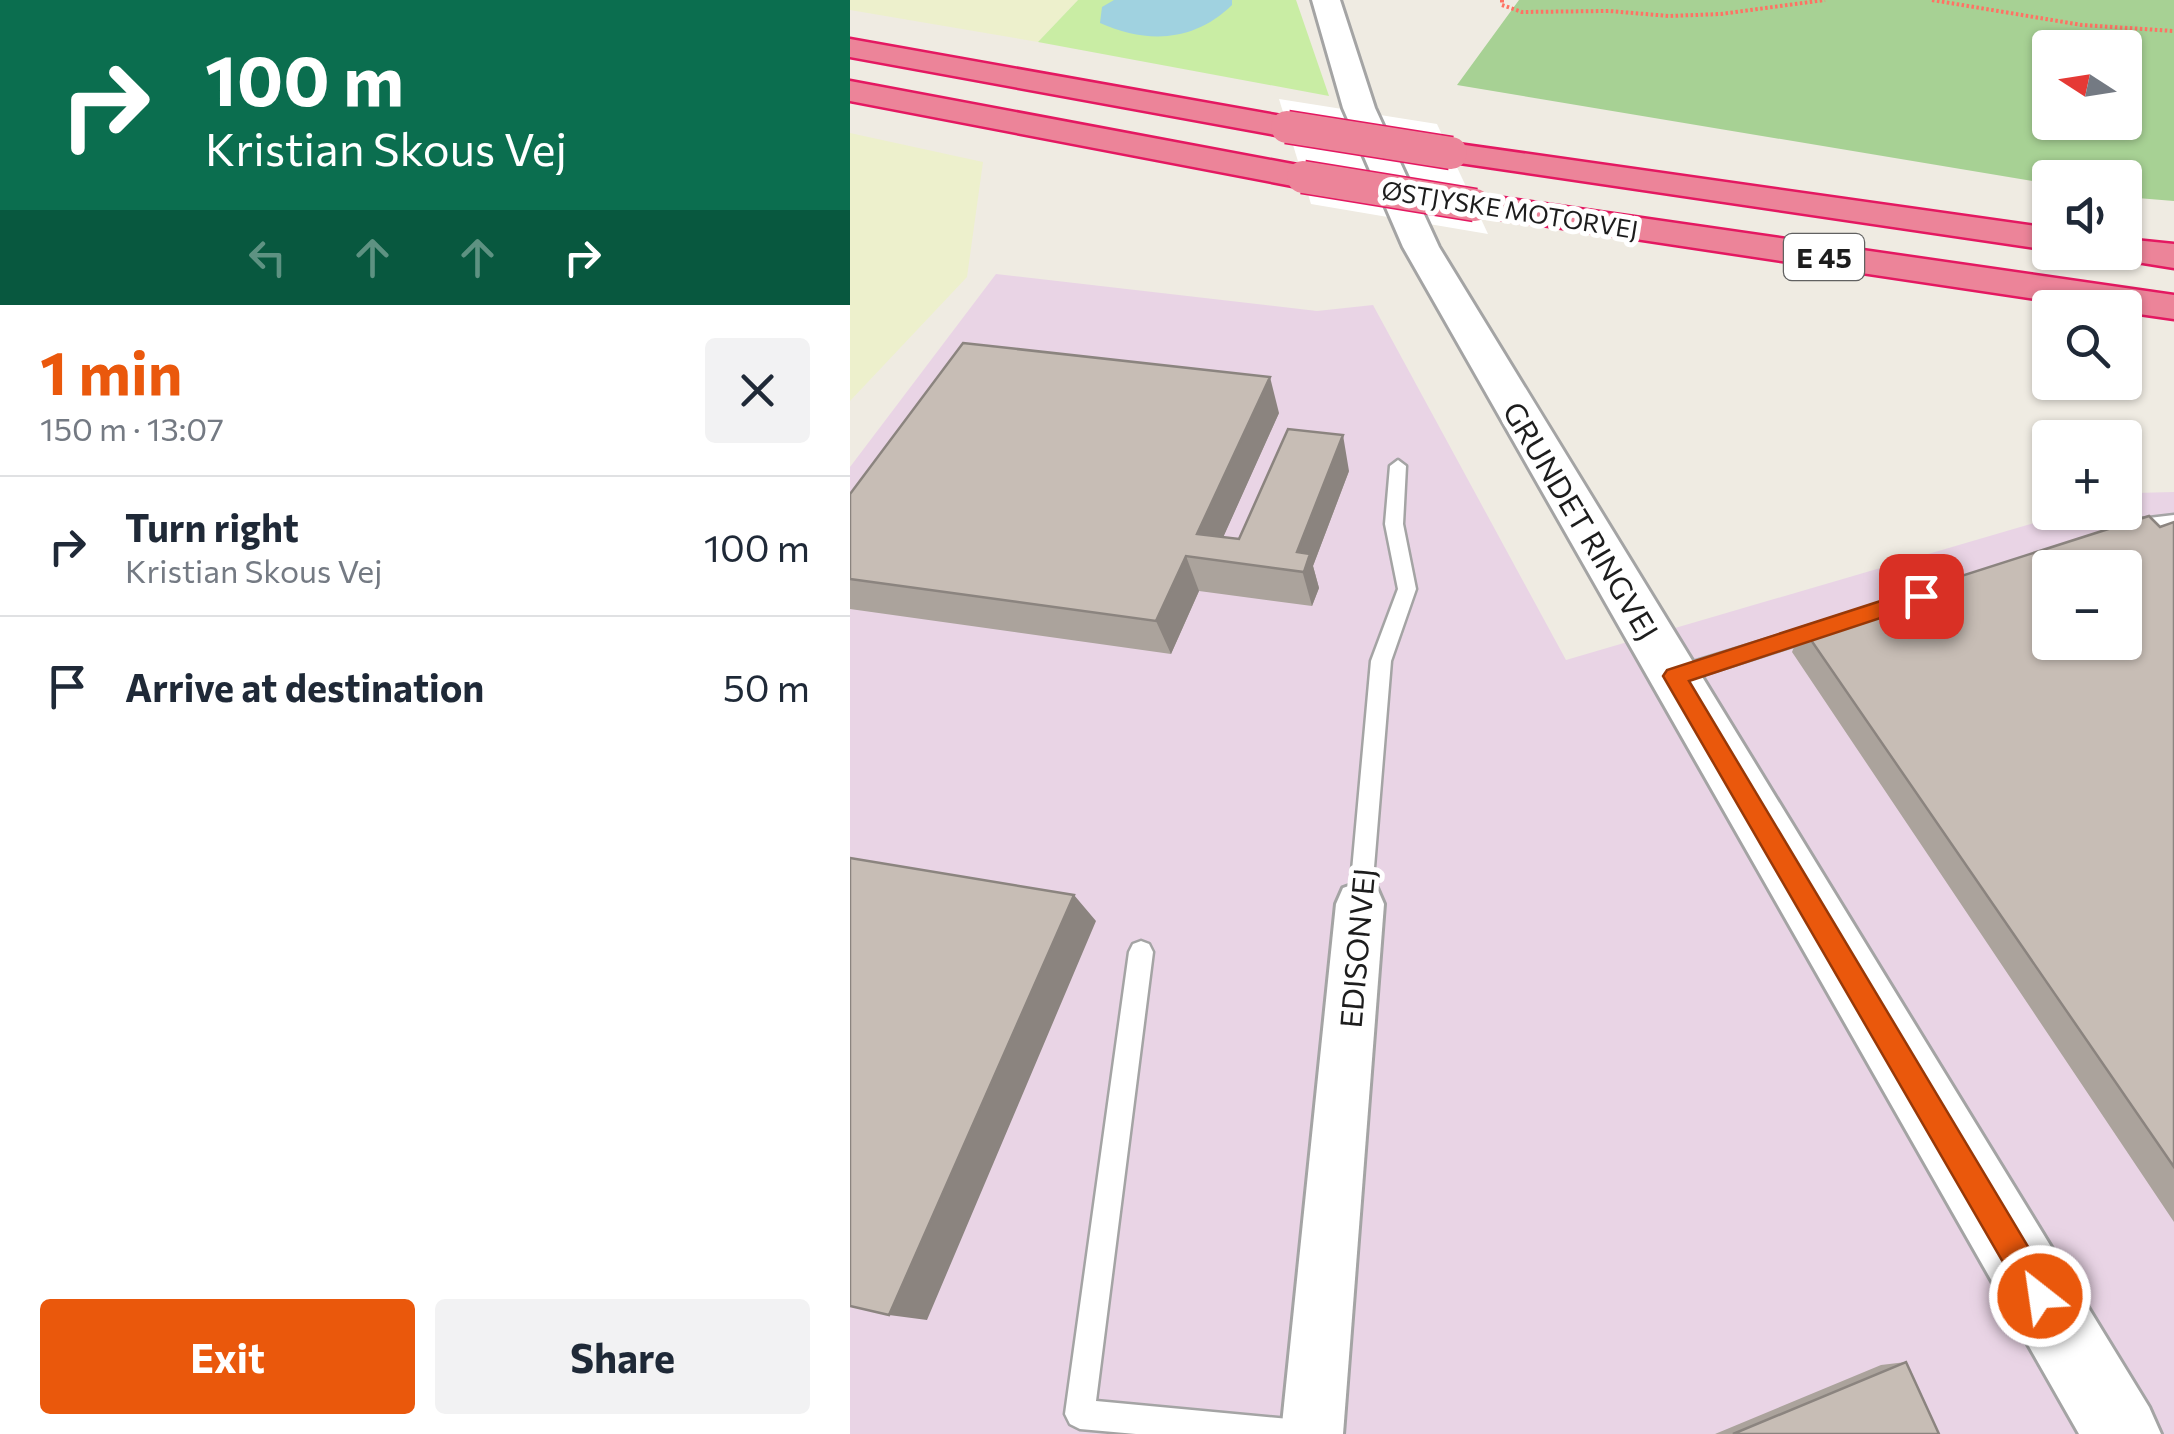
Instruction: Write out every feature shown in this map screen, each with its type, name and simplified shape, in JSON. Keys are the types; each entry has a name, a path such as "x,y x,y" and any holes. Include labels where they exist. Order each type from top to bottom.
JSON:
{"highway":[{"name":"ØSTJYSKE MOTORVEJ","path":"850,48 1450,153 2032,236"},
{"name":"ØSTJYSKE MOTORVEJ","path":"850,91 1303,177 2174,308"},
{"path":"2142,252 2174,256"}],"street":[{"name":"GRUNDET RINGVEJ","path":"1326,0 1359,108 1421,247 2122,1434"},
{"name":"EDISONVEJ","path":"1312,1434 1360,904"}],"lane":[{"name":"EDISONVEJ","path":"1360,904 1381,661 1406,589 1394,524 1398,466"},
{"path":"2142,524 2174,521"},
{"path":"1674,676 1836,624"},
{"path":"1141,952 1080,1414 1289,1434"}],"path":[{"path":"1502,0 1502,5 1522,12 1608,11 1669,16 1739,12 1825,0"},
{"path":"1932,0 2053,22 2174,31"}],"shaded area":[{"path":"996,274 1317,311 1373,305 1566,660 2032,524 2032,530 2142,530 2142,493 2174,492 2174,1434 850,1434 850,467"}],"green space":[{"path":"850,0 1078,0 1038,42 850,10"},
{"path":"1078,0 1296,0 1329,96 1038,42"},
{"path":"1519,0 2174,0 2174,201 2142,198 2142,160 2032,160 2032,181 1457,85"},
{"path":"850,133 983,162 967,277 850,401"}],"water":[{"path":"1114,0 1232,0 1232,5 1202,26 1169,36 1152,36 1100,23 1102,7"}],"pier":[{"path":"1279,99 1437,124 1488,234 1311,204"}],"building":[{"path":"963,343 1270,377 1197,534 1239,539 1288,429 1343,435 1297,552 1310,554 1304,572 1186,556 1156,621 850,579 850,494"},
{"path":"2149,516 2160,527 2174,522 2174,1167 1802,627 2032,553 2032,660 2142,660 2142,550 2043,550 2105,530 2142,530 2142,518"},
{"path":"850,858 1074,895 889,1315 850,1306"},
{"path":"1906,1362 1939,1434 1733,1434"}],"route":[{"path":"1921,596 1674,676 2040,1296"}]}
